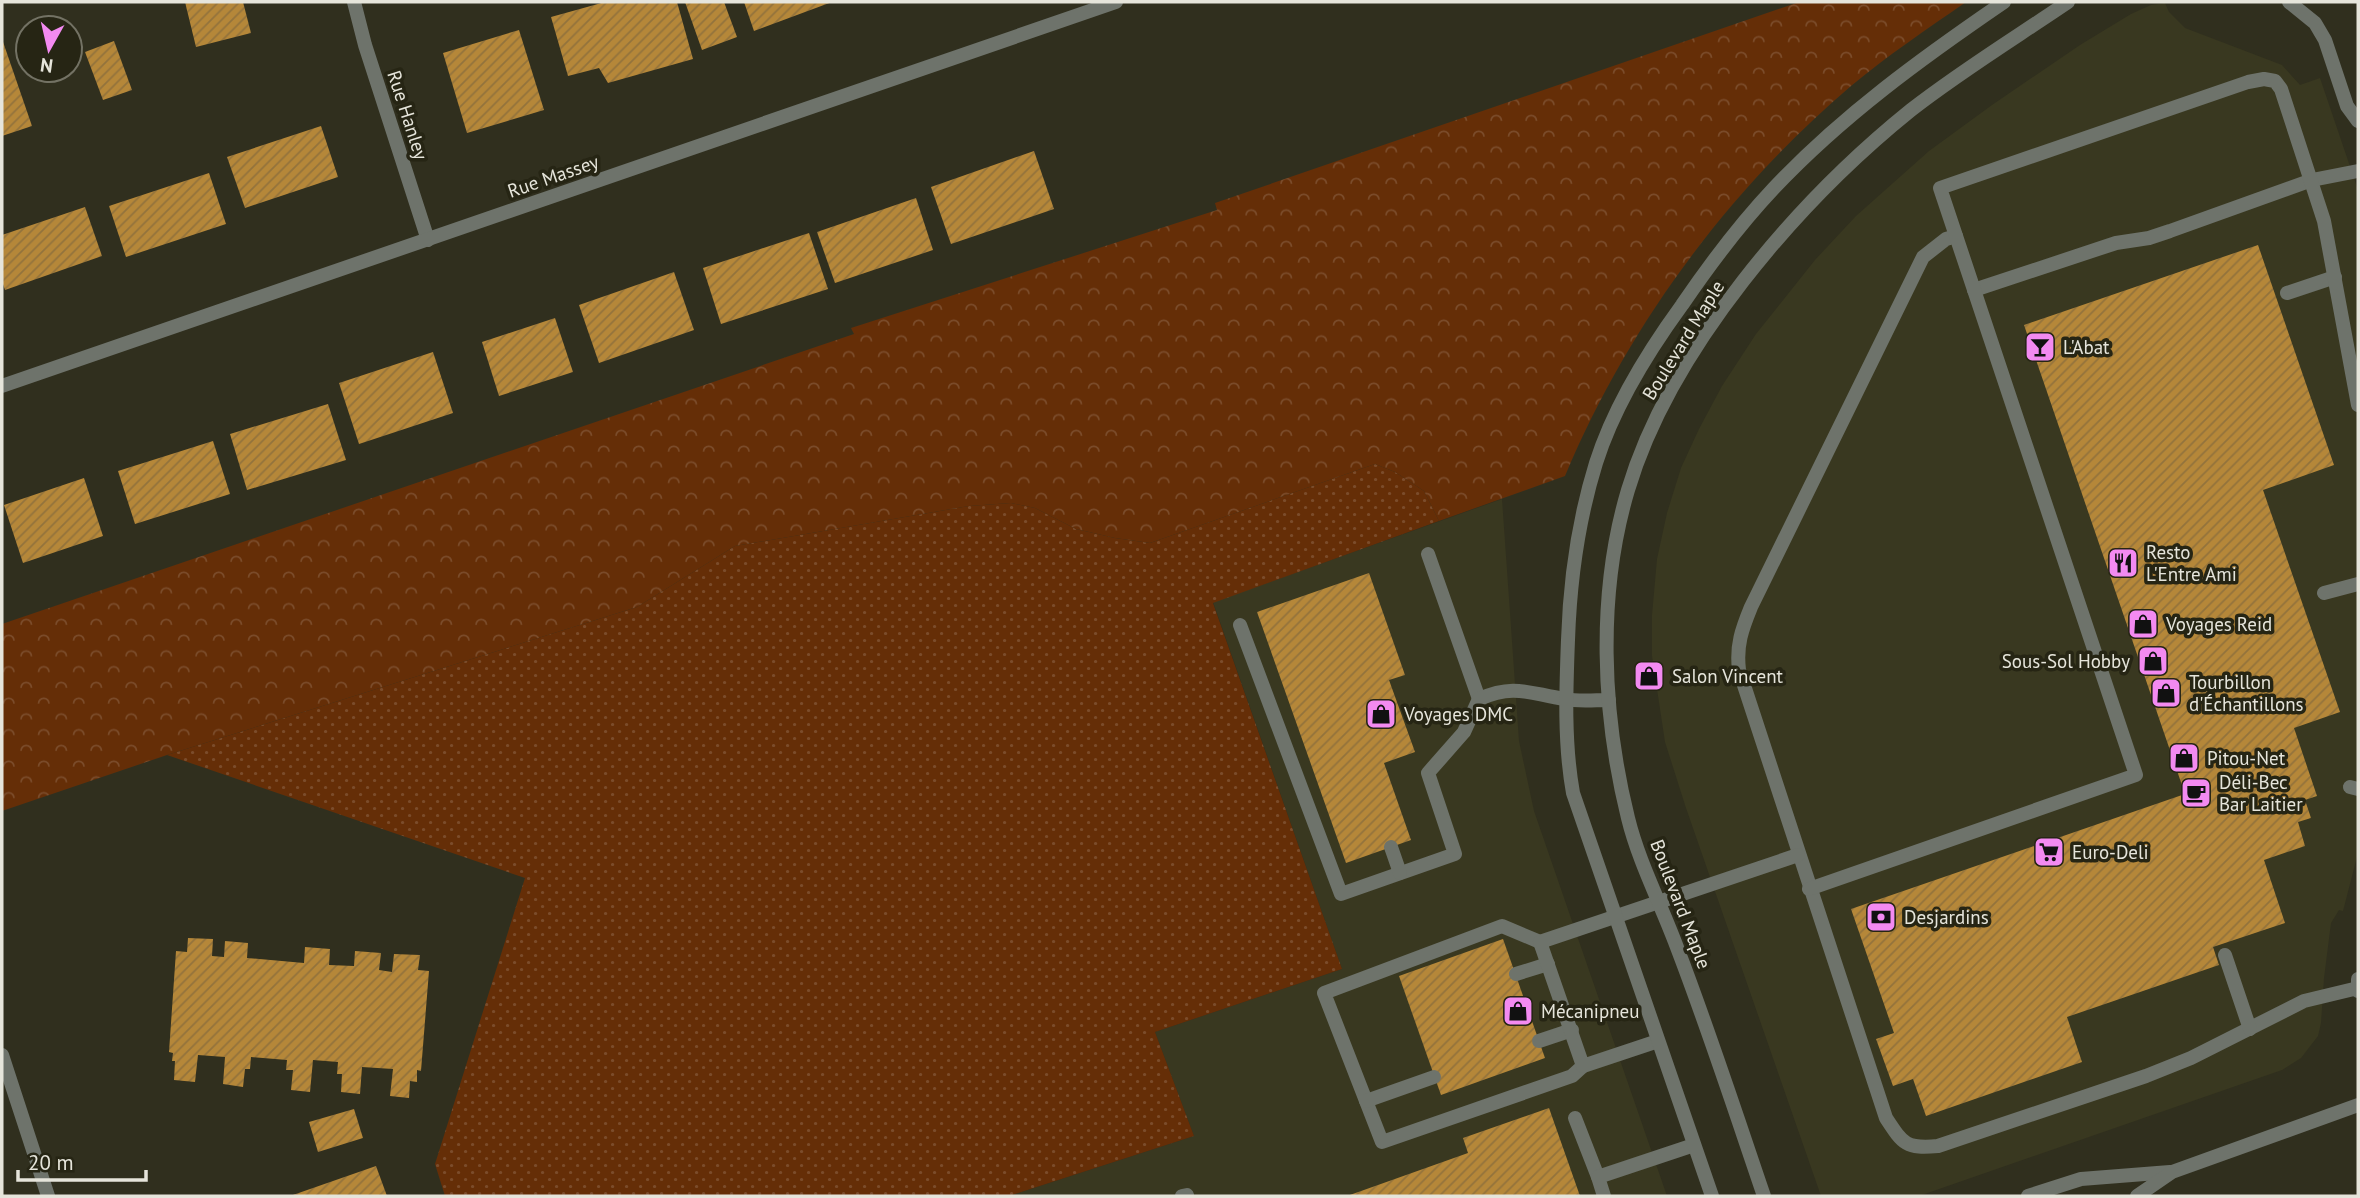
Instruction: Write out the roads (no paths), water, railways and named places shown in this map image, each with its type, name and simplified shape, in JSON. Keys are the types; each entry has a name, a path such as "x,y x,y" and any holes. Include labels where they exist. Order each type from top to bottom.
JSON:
{"street":[{"name":"Rue Hanley","path":"354,2 365,45 428,240"},
{"name":"Rue Massey","path":"2,386 1116,2"},
{"name":"Boulevard Maple","path":"1712,1196 1573,793 1566,742 1566,700 1570,606 1578,531 1597,460 1626,393 1666,327 1719,253 1749,216 1833,130 1899,76 2004,2"},
{"name":"Boulevard Maple","path":"1764,1196 1679,952 1629,821 1618,772 1609,700 1608,644 1611,589 1619,527 1628,490 1659,414 1696,349 1776,240 1849,164 1913,109 2068,2"},
{"path":"2289,2 2315,23 2325,40 2347,106 2358,121"},
{"path":"1809,889 2136,775 1940,188 2253,81 2275,81 2281,89 2324,221 2358,405"},
{"path":"1974,290 2116,243 2149,238 2312,180 2358,170"},
{"path":"1956,236 1946,239 1923,257 1739,635 1737,653 1739,670 1798,855 1886,1118 1897,1135 1908,1145 1921,1148 1938,1146 2110,1089 2191,1058 2304,1001 2358,990 2358,979"},
{"path":"2287,293 2335,277"},
{"path":"1428,554 1479,699"},
{"path":"2324,593 2358,584"},
{"path":"1240,625 1341,894 1455,854 1428,773 1464,732 1479,699 1498,691 1524,690 1566,700 1609,700"},
{"path":"1391,847 1400,873"},
{"path":"1658,1041 1583,1066 1572,1076 1382,1142 1324,993 1502,926 1541,942 1798,855"},
{"path":"1541,942 1583,1066"},
{"path":"2225,955 2250,1029"},
{"path":"1516,974 1548,964"},
{"path":"1539,1041 1572,1030"},
{"path":"2,1055 48,1196"},
{"path":"1366,1101 1434,1077"},
{"path":"2137,1196 2172,1172 2358,1105"},
{"path":"1575,1118 1604,1196"},
{"path":"1598,1177 1694,1145"},
{"path":"2028,1196 2081,1179 2172,1172"}],"place":[{"name":"L'Abat","path":"2040,347"},
{"name":"Resto L'Entre Ami","path":"2123,563"},
{"name":"Voyages Reid","path":"2143,624"},
{"name":"Sous-Sol Hobby","path":"2153,661"},
{"name":"Salon Vincent","path":"1649,676"},
{"name":"Tourbillon d'Échantillons","path":"2166,693"},
{"name":"Voyages DMC","path":"1381,714"},
{"name":"Pitou-Net","path":"2184,758"},
{"name":"Déli-Bec Bar Laitier","path":"2196,793"},
{"name":"Euro-Deli","path":"2049,852"},
{"name":"Desjardins","path":"1881,917"},
{"name":"Mécanipneu","path":"1518,1011"}]}
